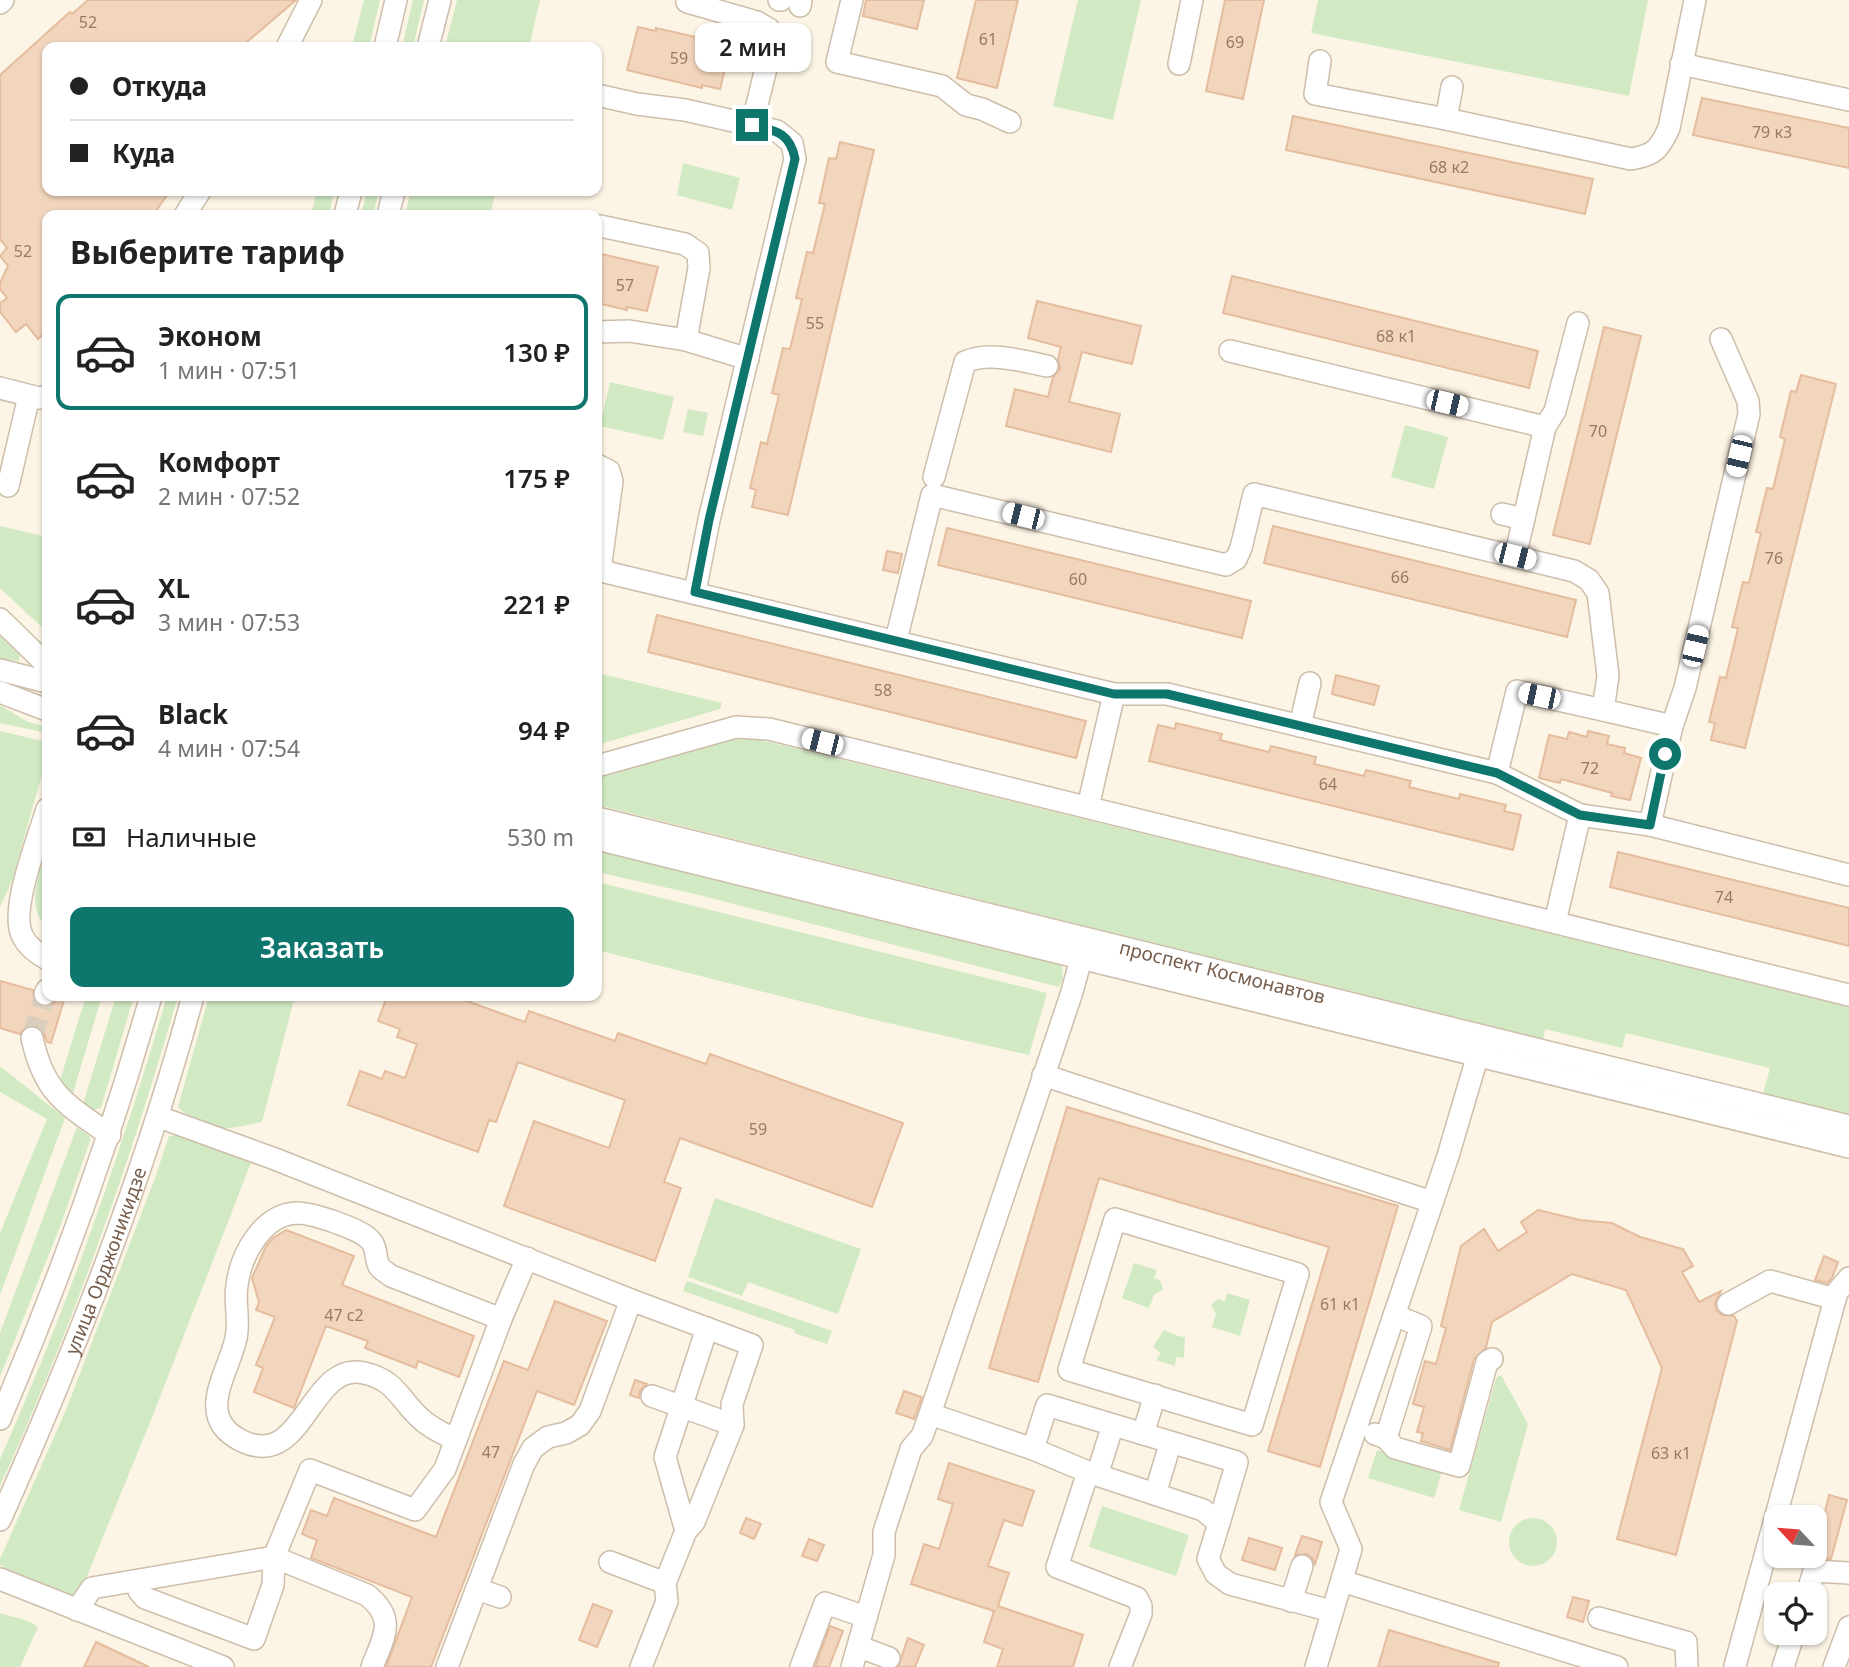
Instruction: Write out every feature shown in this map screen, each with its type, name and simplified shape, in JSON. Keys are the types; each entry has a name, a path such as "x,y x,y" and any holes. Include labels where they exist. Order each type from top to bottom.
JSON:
{"street":[{"path":"290,42 311,0"},
{"path":"386,42 397,0"},
{"path":"429,42 440,0"},
{"path":"852,0 837,62 942,86 966,105 1010,122"},
{"path":"1179,64 1192,0"},
{"path":"1320,61 1315,94 1631,159 1649,156 1662,145 1669,128 1695,0"},
{"path":"687,2 757,22 769,29 772,44 752,125"},
{"path":"1681,64 1849,100"},
{"path":"1446,119 1452,87"},
{"path":"602,96 777,131 792,143 795,159 709,520 695,592"},
{"path":"602,226 685,244 698,253 699,268 686,340"},
{"path":"1515,556 1545,427 1555,411 1578,323"},
{"path":"602,332 629,331 686,340 748,359"},
{"path":"1650,825 1749,414 1748,401 1721,339"},
{"path":"1230,351 1545,427"},
{"path":"934,477 965,362 975,358 1016,359 1047,366"},
{"path":"0,388 38,396 8,486"},
{"path":"602,468 609,471 612,481 602,545"},
{"path":"896,640 932,495 1226,565 1236,559 1241,548 1254,494 1574,571 1589,580 1598,593 1608,676 1603,710"},
{"path":"1502,514 1524,519"},
{"path":"602,571 1114,694 1167,694 1497,773 1580,815 1650,825 1849,874"},
{"path":"0,619 42,660"},
{"path":"0,670 42,681"},
{"path":"1300,726 1310,683"},
{"path":"1497,773 1517,691 1672,726"},
{"path":"0,692 42,708"},
{"path":"1088,807 1114,694"},
{"path":"602,765 736,727 769,729 1849,995"},
{"path":"1555,922 1580,815"},
{"name":"проспект Космонавтов","path":"602,819 1085,948 1481,1045 1849,1126"},
{"path":"42,825 19,901 22,936 42,956"},
{"name":"проспект Космонавтов","path":"602,840 1085,948"},
{"path":"852,1667 860,1647 884,1555 884,1532 911,1449 922,1436 930,1414 1085,948"},
{"name":"улица Орджоникидзе","path":"0,1419 72,1239 110,1135 150,1001"},
{"name":"улица Орджоникидзе","path":"0,1520 43,1423 107,1264 159,1117 192,1001"},
{"path":"32,1038 36,1059 51,1089 74,1110 110,1135"},
{"path":"1316,1667 1351,1549 1331,1502 1448,1156 1481,1045"},
{"name":"проспект Космонавтов","path":"1481,1045 1849,1147"},
{"path":"1043,1076 1432,1202"},
{"path":"159,1117 275,1159 752,1345 732,1404 733,1425 694,1522 686,1531 665,1583 667,1601 641,1667"},
{"path":"456,1440 421,1419 394,1387 364,1373 351,1371 339,1374 327,1385 293,1429 270,1446 255,1446 228,1432 219,1417 216,1402 218,1387 237,1337 237,1285 242,1264 252,1243 265,1227 296,1213 313,1215 372,1241 379,1266 391,1276 501,1319"},
{"path":"1115,1219 1298,1274 1252,1424 1155,1395 1069,1370 1115,1219"},
{"path":"138,1582 139,1591 145,1598 254,1639 273,1586 274,1557 310,1470 415,1510 445,1469 501,1319 527,1258"},
{"path":"1735,1666 1837,1292 1849,1278"},
{"path":"1728,1304 1770,1281 1835,1299"},
{"path":"447,1667 524,1464 533,1448 548,1437 566,1433 580,1424 590,1411 631,1300"},
{"path":"1386,1437 1422,1325 1394,1315"},
{"path":"686,1531 665,1457 707,1328"},
{"path":"1356,1427 1386,1437 1395,1448 1459,1466 1487,1362 1492,1359"},
{"path":"1143,1434 1155,1395"},
{"path":"652,1396 733,1425"},
{"path":"1033,1449 1047,1405 1237,1462 1208,1559 1216,1574 1230,1584 1331,1611"},
{"path":"930,1414 1033,1449 1092,1474 1203,1510 1219,1523"},
{"path":"1111,1431 1057,1567 1137,1598 1141,1606 1140,1614 1121,1667"},
{"path":"1155,1494 1169,1448"},
{"path":"77,1610 92,1588 274,1557 367,1595 379,1605 386,1618 385,1633 372,1667"},
{"path":"610,1562 665,1583"},
{"path":"1291,1601 1302,1566"},
{"path":"1811,1582 1814,1571 1849,1573"},
{"path":"0,1579 223,1667"},
{"path":"1342,1581 1617,1667"},
{"path":"477,1589 500,1597"},
{"path":"800,1667 825,1603 866,1617"},
{"path":"1600,1618 1686,1642 1686,1667"},
{"path":"1834,1667 1849,1627"},
{"path":"1783,1667 1790,1645"},
{"path":"860,1647 889,1658"}],"green space":[{"path":"364,0 380,0 370,42 353,42"},
{"path":"413,0 424,0 414,42 403,42"},
{"path":"457,0 540,0 530,42 446,42"},
{"path":"1078,0 1141,0 1113,120 1053,106"},
{"path":"1318,0 1648,0 1629,96 1311,33"},
{"path":"683,163 740,178 732,210 677,195"},
{"path":"316,196 333,196 330,210 312,210"},
{"path":"366,196 378,196 374,210 362,210"},
{"path":"410,196 495,196 491,210 406,210"},
{"path":"610,382 674,397 663,440 602,426"},
{"path":"688,409 708,413 703,436 683,432"},
{"path":"1405,425 1448,437 1434,489 1391,477"},
{"path":"0,526 42,536 42,627 0,588"},
{"path":"0,636 20,654 19,661 0,659"},
{"path":"602,674 722,703 720,709 602,744"},
{"path":"0,705 28,722 42,726 42,732 0,723"},
{"path":"0,731 42,741 42,775 12,881 0,907"},
{"path":"741,735 1849,1007 1849,1115 1763,1094 1770,1068 1626,1033 1622,1048 1545,1029 1543,1039 602,806 602,776 629,765 631,768"},
{"path":"602,851 1062,965 1063,979 1059,987 695,894 602,873"},
{"path":"42,865 42,921 35,899"},
{"path":"602,883 1047,993 1029,1055 875,1020 602,951"},
{"path":"84,1001 100,1001 72,1096 60,1080"},
{"path":"114,1001 133,1001 101,1108 91,1110 83,1104"},
{"path":"165,1001 176,1001 120,1183 98,1244 51,1366 0,1486 0,1459 70,1288 131,1113"},
{"path":"208,1001 294,1001 262,1122 218,1128 199,1123 178,1107"},
{"path":"0,1066 65,1118 0,1295 0,1233 47,1119 0,1092"},
{"path":"77,1127 90,1137 90,1141 61,1224 0,1377 0,1333"},
{"path":"179,1135 252,1160 83,1586 70,1597 13,1575 0,1565 0,1559 66,1410 169,1136"},
{"path":"715,1198 861,1249 838,1314 748,1282 742,1296 688,1277"},
{"path":"1134,1263 1157,1270 1154,1278 1160,1280 1163,1289 1154,1295 1149,1308 1122,1298"},
{"path":"687,1281 832,1331 827,1344 683,1291"},
{"path":"1227,1293 1250,1300 1240,1336 1212,1327 1216,1314 1211,1305 1218,1299 1225,1301"},
{"path":"1164,1330 1185,1337 1184,1358 1176,1357 1175,1366 1156,1360 1161,1353 1153,1347"},
{"path":"1501,1375 1528,1424 1501,1522 1459,1510 1496,1378"},
{"path":"1377,1450 1443,1468 1434,1498 1368,1478"},
{"path":"1102,1506 1189,1535 1176,1576 1089,1547"},
{"path":"1533,1518 1550,1525 1557,1542 1550,1559 1533,1566 1516,1559 1509,1542 1516,1525"},
{"path":"0,1613 38,1627 20,1667 0,1667"}],"building":[{"path":"88,0 296,0 247,42 42,42 42,196 166,196 157,210 42,210 42,335 38,339 26,324 16,332 0,312 0,303 7,298 0,289 0,283 8,266 0,256 7,248 0,239 0,75 70,12 72,14"},
{"path":"866,0 924,0 917,29 863,16"},
{"path":"976,0 1018,0 997,88 957,78"},
{"path":"1225,0 1264,0 1243,99 1206,91"},
{"path":"638,27 656,31 656,28 731,45 720,89 702,85 702,88 627,70"},
{"path":"1702,98 1849,128 1849,168 1693,135"},
{"path":"1293,116 1593,179 1585,214 1286,150"},
{"path":"840,142 874,150 788,515 752,507 756,490 750,488 761,442 767,444 779,395 772,393 783,348 790,349 802,299 796,298 807,252 813,253 825,204 819,203 829,158 836,159"},
{"path":"602,254 658,267 647,311 627,307 627,310 602,304"},
{"path":"1232,276 1538,351 1529,388 1223,313"},
{"path":"1037,301 1141,326 1132,364 1082,352 1069,402 1120,414 1111,452 1006,426 1015,389 1048,397 1053,377 1060,369 1058,359 1061,347 1028,338"},
{"path":"1604,327 1641,336 1590,544 1553,535"},
{"path":"1801,375 1836,384 1745,748 1711,740 1715,723 1709,722 1720,677 1726,678 1738,628 1732,627 1743,582 1749,583 1761,533 1756,532 1767,488 1773,489 1785,439 1780,437 1791,391 1796,392"},
{"path":"1273,526 1576,600 1567,637 1264,563"},
{"path":"947,528 1251,601 1242,638 938,565"},
{"path":"887,551 902,554 898,573 883,570"},
{"path":"657,615 1086,721 1076,758 648,652"},
{"path":"1336,675 1379,686 1374,705 1332,694"},
{"path":"1176,723 1222,734 1220,740 1269,752 1271,746 1316,757 1314,764 1364,776 1366,770 1411,781 1409,787 1459,799 1460,794 1506,805 1504,811 1521,815 1513,850 1149,761 1158,725 1175,729"},
{"path":"1588,731 1609,736 1607,744 1625,748 1624,753 1641,758 1630,800 1561,779 1560,783 1539,778 1549,735 1567,739 1569,732 1587,737"},
{"path":"1618,852 1849,908 1849,946 1610,887"},
{"path":"0,981 33,990 34,1001 40,1006 64,1001 51,1043 47,1042 42,1029 36,1026 28,1026 20,1034 0,1028"},
{"path":"385,1001 467,1001 525,1022 529,1011 615,1041 618,1033 706,1064 710,1054 903,1123 872,1207 680,1138 664,1182 681,1188 655,1261 504,1206 534,1121 609,1148 625,1100 518,1062 496,1122 489,1120 478,1152 348,1105 360,1071 382,1079 385,1071 405,1078 417,1044 397,1037 400,1029 378,1021"},
{"path":"1067,1107 1398,1206 1320,1467 1268,1451 1329,1247 1099,1178 1038,1382 989,1368"},
{"path":"1538,1210 1580,1220 1612,1223 1640,1237 1683,1249 1693,1266 1682,1272 1699,1302 1721,1291 1715,1303 1716,1310 1722,1315 1734,1316 1737,1321 1676,1555 1617,1539 1662,1368 1626,1290 1572,1274 1492,1322 1486,1348 1474,1359 1450,1450 1421,1441 1423,1433 1417,1432 1424,1407 1413,1404 1425,1361 1436,1364 1446,1328 1441,1326 1461,1246 1484,1229 1498,1251 1527,1232 1521,1222"},
{"path":"286,1230 354,1256 342,1285 474,1336 459,1377 418,1361 416,1368 365,1348 368,1341 326,1326 294,1408 254,1392 263,1368 256,1365 275,1317 256,1310 259,1302 252,1278 266,1246"},
{"path":"1824,1256 1838,1262 1832,1278 1827,1283 1815,1280"},
{"path":"555,1301 607,1321 574,1405 537,1391 431,1667 386,1667 412,1597 311,1558 317,1540 302,1534 311,1510 327,1516 334,1498 436,1537 504,1361 528,1370"},
{"path":"635,1380 647,1384 640,1391 639,1398 630,1395"},
{"path":"904,1391 922,1397 914,1419 896,1413"},
{"path":"949,1463 1034,1491 1022,1526 1004,1520 988,1566 1009,1573 998,1606 1083,1635 1073,1667 997,1667 1003,1649 984,1642 994,1611 911,1584 924,1544 939,1549 953,1504 938,1499"},
{"path":"1829,1495 1847,1500 1831,1559 1827,1559"},
{"path":"746,1518 761,1524 754,1539 740,1533"},
{"path":"1302,1536 1322,1542 1315,1564 1307,1554 1295,1555"},
{"path":"1249,1538 1282,1548 1275,1570 1242,1560"},
{"path":"809,1539 824,1545 817,1561 802,1556"},
{"path":"1573,1597 1589,1601 1583,1622 1567,1617"},
{"path":"593,1604 612,1611 597,1647 579,1640"},
{"path":"830,1626 843,1631 829,1667 815,1667"},
{"path":"1389,1630 1499,1663 1498,1667 1378,1667"},
{"path":"908,1638 924,1645 915,1667 898,1667"},
{"path":"96,1642 149,1667 84,1667"}],"tunnel":[{"path":"32,1038 43,1001"}],"route":[{"path":"752,125 777,131 792,143 795,159 709,520 695,592 1114,694 1167,694 1497,773 1580,815 1650,825 1665,754"}]}
